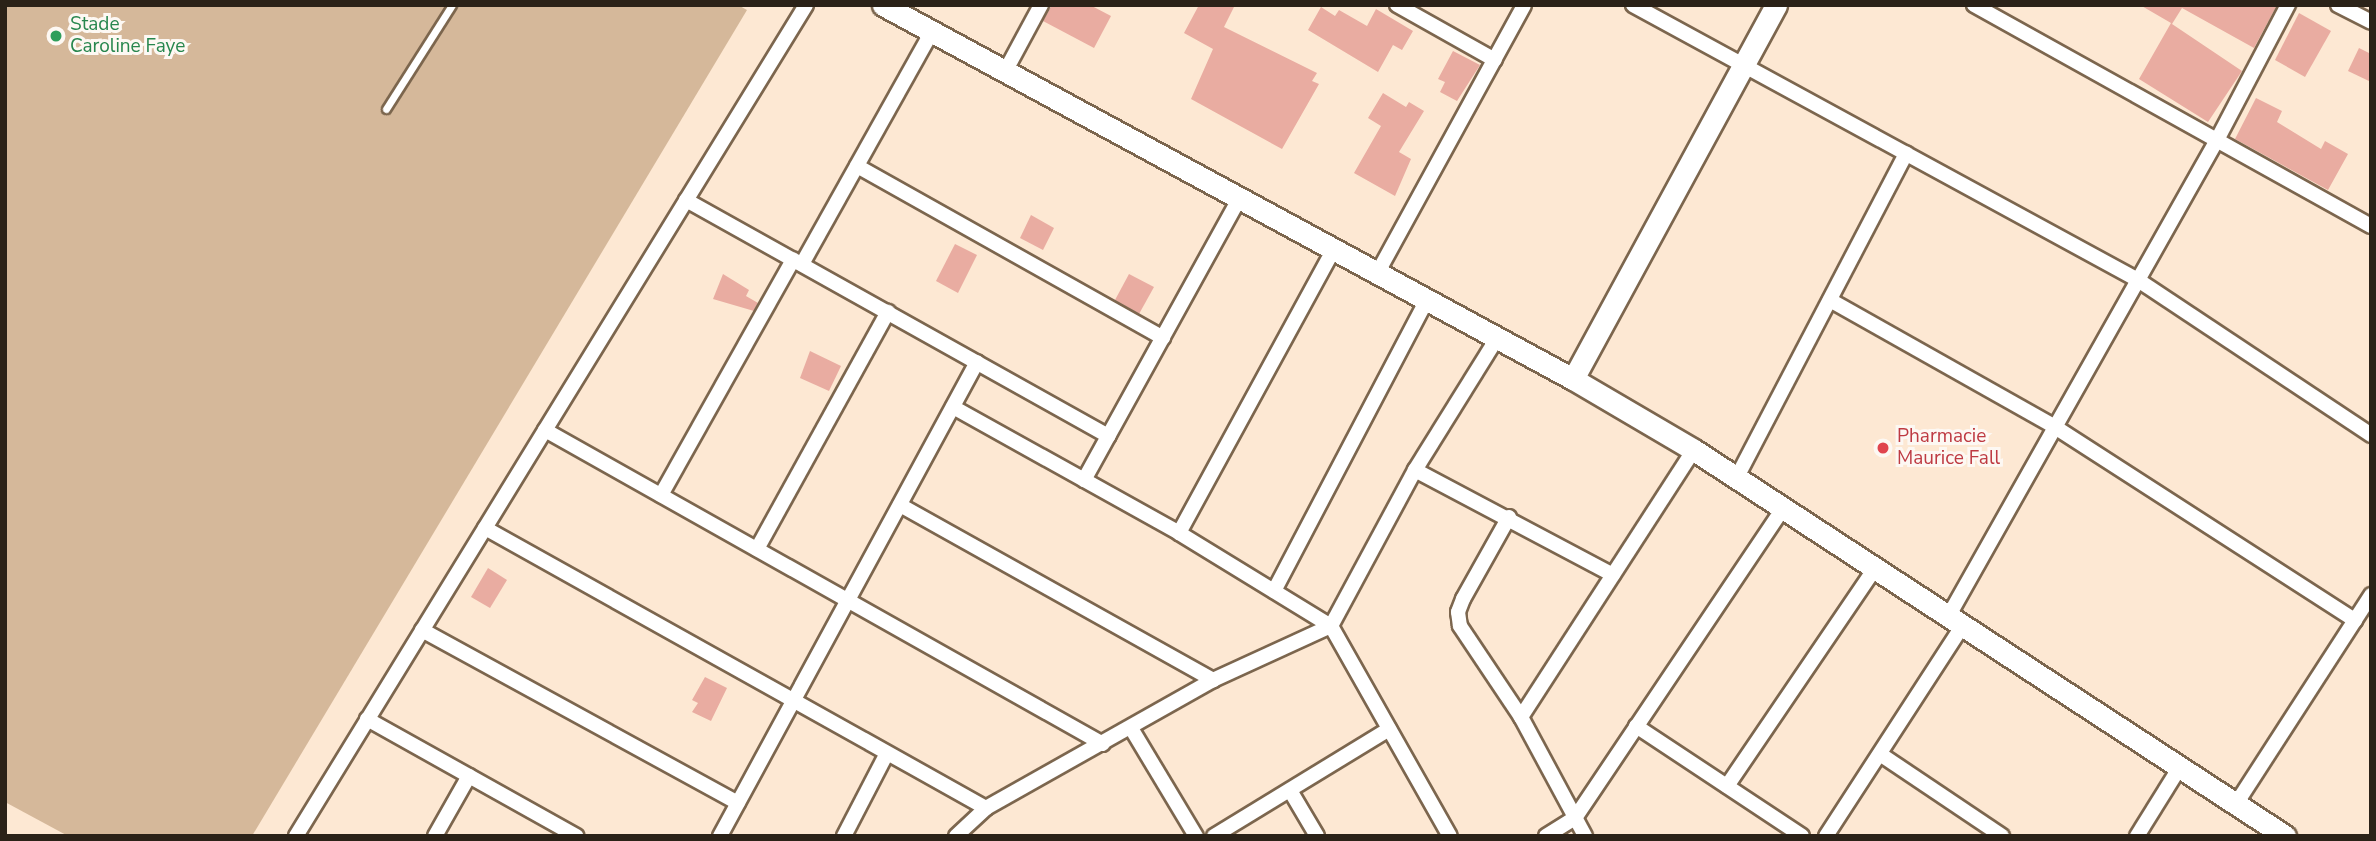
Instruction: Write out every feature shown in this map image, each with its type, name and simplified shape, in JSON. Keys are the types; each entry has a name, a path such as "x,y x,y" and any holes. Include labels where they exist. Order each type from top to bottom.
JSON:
{"main road":[{"path":"883,5 1378,272 1496,340 1573,379 1694,450 2285,836"},
{"path":"1573,379 1776,5"}],"street":[{"path":"296,836 806,5"},
{"path":"1006,70 1041,5"},
{"path":"1397,5 1495,60"},
{"path":"1378,272 1524,5"},
{"path":"1633,5 2138,280 2371,435"},
{"path":"1974,5 2371,226"},
{"path":"1826,836 1880,754 1956,621 2055,427 2217,141 2288,5"},
{"path":"2338,5 2371,22"},
{"path":"661,495 857,166 932,31"},
{"path":"1737,477 1906,154"},
{"path":"857,166 1163,338"},
{"path":"1084,480 1240,197"},
{"path":"686,200 1109,436"},
{"path":"1179,533 1334,249"},
{"path":"1274,591 1427,300"},
{"path":"1829,300 2055,427 2355,620"},
{"path":"757,549 888,312"},
{"path":"956,836 986,808 1213,680 1331,626 1415,470 1496,340"},
{"path":"720,836 977,362"},
{"path":"953,407 1179,533 1331,626 1450,836"},
{"path":"545,430 1103,744"},
{"path":"1521,717 1694,450"},
{"path":"1415,470 1509,517 1613,575"},
{"path":"900,505 1213,680"},
{"path":"1546,836 1575,818 1783,508"},
{"path":"1509,517 1458,612 1460,626 1521,717 1585,836"},
{"path":"485,528 986,808"},
{"path":"1727,786 1875,568"},
{"path":"2236,804 2371,595"},
{"path":"422,630 738,803"},
{"path":"367,719 469,776 558,831 576,836"},
{"path":"1636,726 1802,836"},
{"path":"1131,728 1196,836"},
{"path":"1214,836 1291,792 1389,729"},
{"path":"844,836 887,753"},
{"path":"1880,754 2002,836"},
{"path":"2137,836 2180,766"},
{"path":"435,836 469,776"},
{"path":"1291,792 1317,836"}],"lane":[{"path":"386,109 452,5"}],"shaded area":[{"name":"Stade Caroline Faye","path":"5,5 738,5 747,10 252,836 68,836 5,802"}],"building":[{"path":"1052,5 1090,5 1111,16 1094,48 1043,21"},
{"path":"1199,5 1235,5 1224,27 1317,73 1312,81 1319,84 1282,149 1191,99 1213,49 1184,33"},
{"path":"2140,5 2277,5 2254,48 2182,8 2172,24 2242,71 2208,122 2139,79 2171,23"},
{"path":"1321,7 1335,16 1339,10 1367,26 1376,9 1413,31 1402,50 1393,45 1378,72 1308,30"},
{"path":"2299,13 2331,31 2305,77 2275,60"},
{"path":"2359,48 2371,54 2371,82 2348,71"},
{"path":"1453,51 1480,65 1457,101 1440,92 1445,82 1438,79"},
{"path":"1383,93 1406,107 1409,102 1424,111 1399,152 1411,159 1395,196 1354,173 1381,126 1368,118"},
{"path":"2256,98 2282,111 2277,122 2321,149 2325,141 2348,154 2328,190 2235,139"},
{"path":"1031,215 1054,228 1043,250 1020,238"},
{"path":"955,244 977,255 958,293 936,281"},
{"path":"723,274 749,290 746,296 758,303 754,311 713,299"},
{"path":"1129,274 1154,287 1139,314 1115,300"},
{"path":"810,351 841,366 829,391 800,378"},
{"path":"488,568 507,580 490,608 471,597"},
{"path":"705,677 727,688 711,721 692,712 698,703 692,700"}],"place":[{"name":"Stade Caroline Faye","path":"56,36"},
{"name":"Pharmacie Maurice Fall","path":"1883,448"}]}
